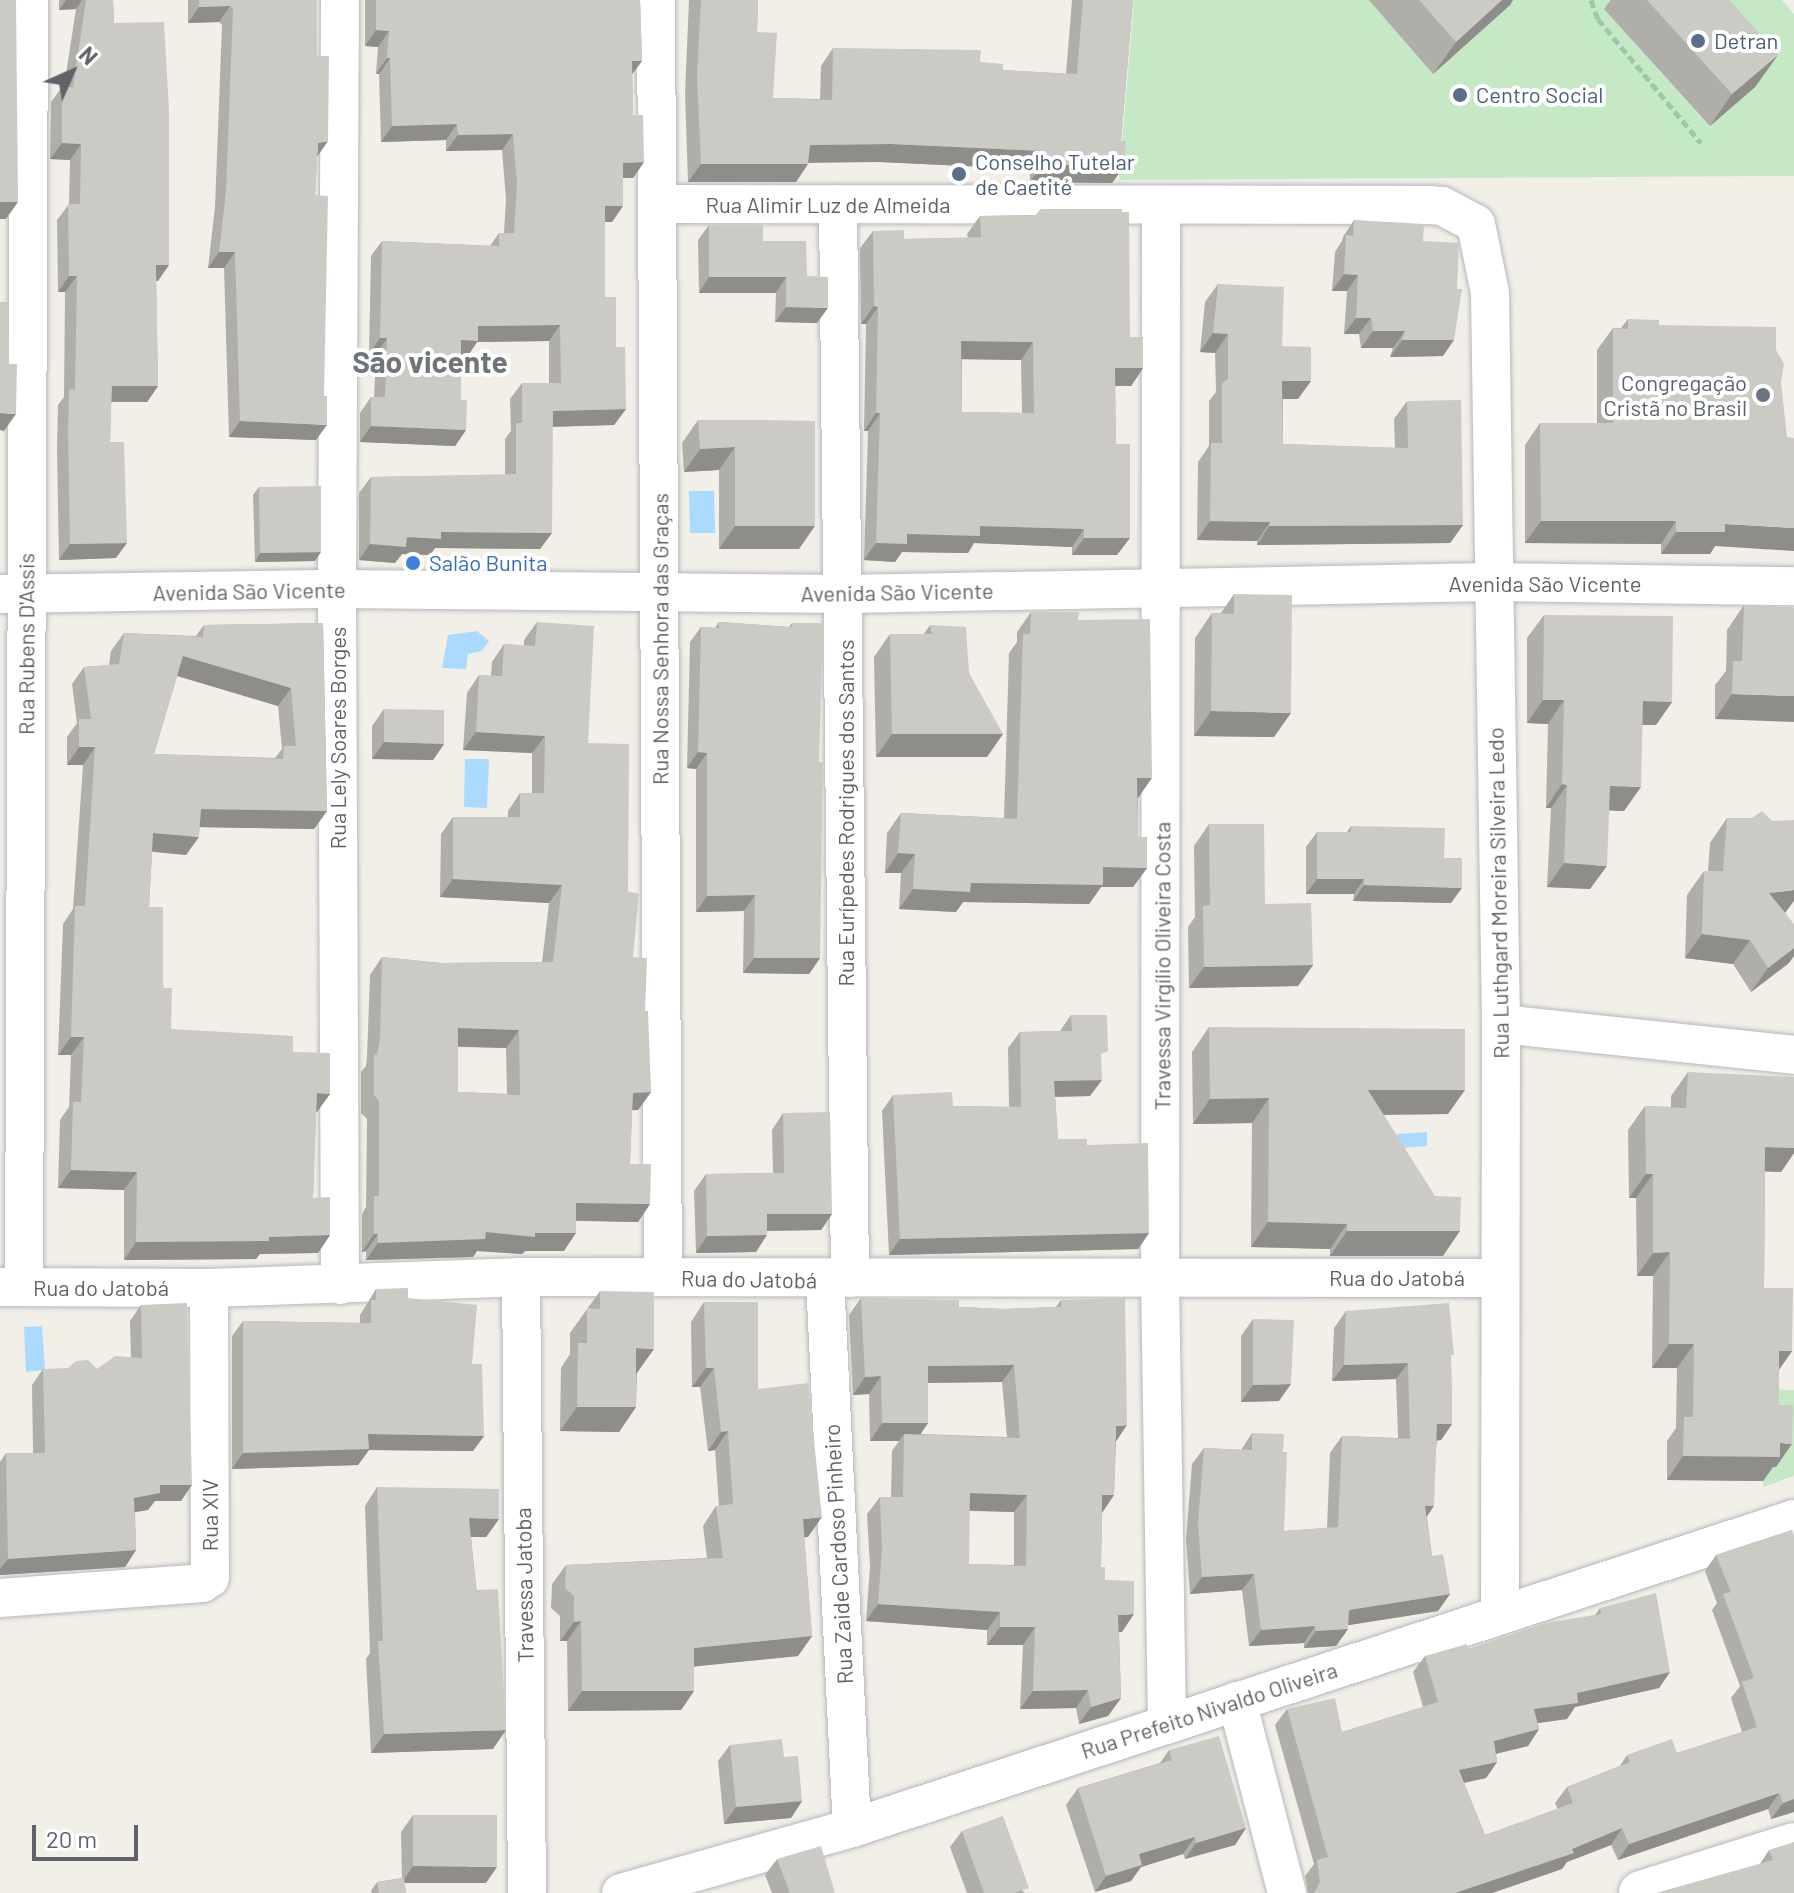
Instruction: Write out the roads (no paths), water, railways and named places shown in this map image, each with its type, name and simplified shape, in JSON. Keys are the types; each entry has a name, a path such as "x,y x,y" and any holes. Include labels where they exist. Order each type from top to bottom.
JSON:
{"main road":[{"path":"1641,1893 1794,1845"}],"street":[{"name":"Rua Rubens D'Assis","path":"12,1287 13,594 29,0"},
{"name":"Rua Lely Soares Borges","path":"340,0 337,589 340,1285"},
{"name":"Rua Nossa Senhora das Graças","path":"656,0 663,1277"},
{"name":"Rua Alimir Luz de Almeida","path":"658,204 1161,208 1429,205"},
{"name":"Rua Eurípedes Rodrigues dos Santos","path":"837,1279 845,594 838,204"},
{"name":"Rua Luthgard Moreira Silveira Ledo","path":"1429,205 1442,206 1476,224 1490,293 1501,1024 1498,1278 1500,1615"},
{"name":"Travessa Virgílio Oliveira Costa","path":"1161,208 1160,1279 1167,1724"},
{"name":"Avenida São Vicente","path":"13,594 337,589 845,594 1492,582 1794,586"},
{"path":"1501,1024 1794,1055"},
{"name":"Rua do Jatobá","path":"12,1287 209,1288 521,1277 1498,1278"},
{"name":"Travessa Jatoba","path":"521,1277 527,1893"},
{"name":"Rua Zaide Cardoso Pinheiro","path":"837,1279 852,1828"},
{"name":"Rua XIV","path":"0,1598 202,1583 210,1578 209,1288"},
{"name":"Rua Prefeito Nivaldo Oliveira","path":"621,1893 852,1828 1794,1519"},
{"path":"1237,1701 1287,1893"}],"water":[{"path":"689,491 714,491 715,533 690,533"},
{"path":"477,631 489,641 482,651 468,654 466,669 442,668 448,635"},
{"path":"465,759 489,759 487,808 464,807"},
{"path":"1427,1132 1427,1146 1387,1149 1386,1135"},
{"path":"42,1326 45,1370 26,1372 24,1327"}],"place":[{"name":"Detran","path":"1698,41"},
{"name":"Centro Social","path":"1460,95"},
{"name":"Conselho Tutelar de Caetité","path":"959,174"},
{"name":"Congregação Cristã no Brasil","path":"1763,395"},
{"name":"Salão Bunita","path":"413,563"}],"district":[{"name":"São vicente","path":"430,361"}]}
